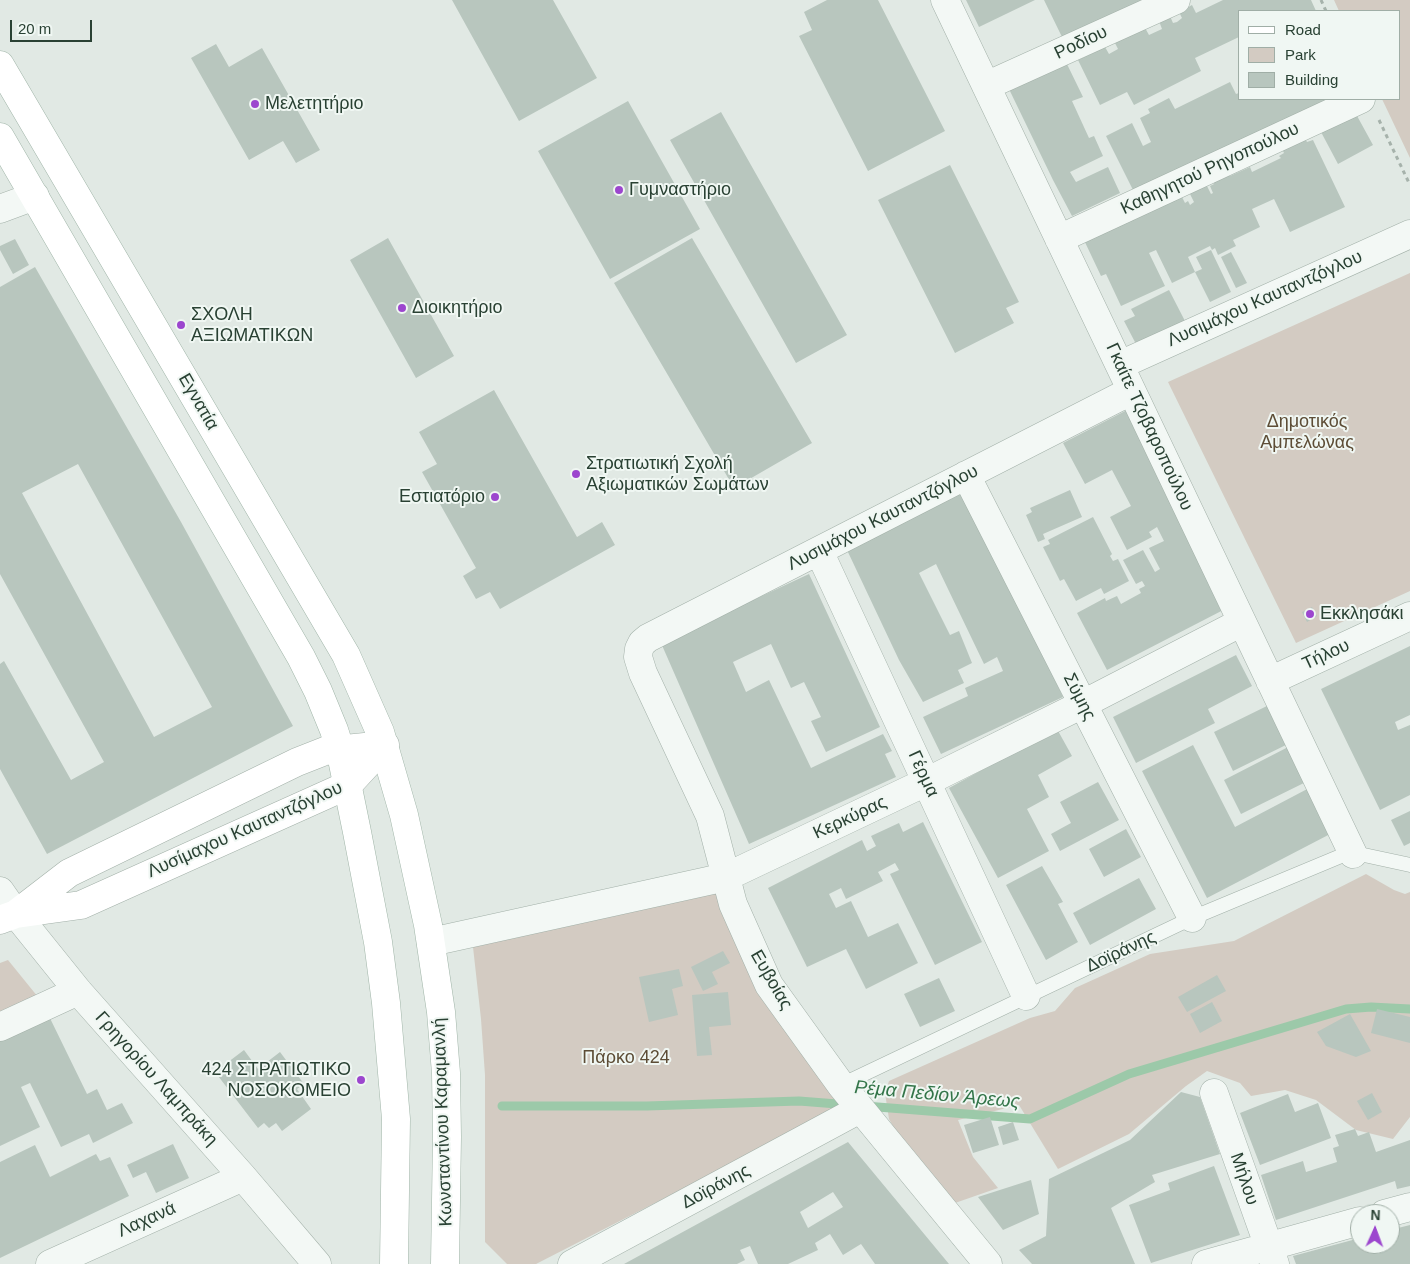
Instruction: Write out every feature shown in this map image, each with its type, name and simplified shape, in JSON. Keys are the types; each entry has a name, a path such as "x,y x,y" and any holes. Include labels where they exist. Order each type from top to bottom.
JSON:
{"main road":[{"name":"Εγνατία","path":"0,65 346,655 372,710 385,745"},
{"path":"0,136 301,657 318,691 340,749 378,942 392,1066 396,1120 394,1264"},
{"name":"Λυσίμαχου Καυταντζόγλου","path":"8,917 69,874 296,762 340,749 385,745"},
{"name":"Λυσίμαχου Καυταντζόγλου","path":"8,917 81,905 348,785 385,745"},
{"name":"Κωνσταντίνου Καραμανλή","path":"385,745 404,815 431,942 441,1012 446,1073 448,1171 445,1264"}],"street":[{"name":"Γκαίτε Τζοβαροπούλου","path":"945,0 1353,854"},
{"name":"Ροδίου","path":"986,86 1176,0"},
{"name":"Καθηγητού Ρηγοπούλου","path":"1059,239 1369,107"},
{"path":"0,209 35,196"},
{"name":"Λυσιμάχου Καυταντζόγλου","path":"1120,365 1410,234"},
{"name":"Λυσιμάχου Καυταντζόγλου","path":"639,650 642,643 648,638 1131,391"},
{"name":"Σύμης","path":"966,475 1192,918"},
{"name":"Γέρμα","path":"819,551 1026,996"},
{"name":"Τήλου","path":"1270,681 1410,616"},
{"name":"Κερκύρας","path":"431,942 726,877 926,782 1242,622"},
{"name":"Ευβοίας","path":"639,650 638,657 643,673 710,816 733,904 769,986 860,1110 988,1264"},
{"name":"Γρηγορίου Λαμπράκη","path":"0,891 8,917 78,991 243,1177 317,1264"},
{"path":"0,1027 78,991"},
{"name":"Μήλου","path":"1214,1093 1272,1255"},
{"name":"Δοϊράνης","path":"572,1264 860,1110"},
{"name":"Λαχανά","path":"50,1264 243,1177"},
{"path":"1206,1264 1272,1255 1350,1224"}],"lane":[{"name":"Δοϊράνης","path":"842,1086 1026,996 1192,918 1341,856 1353,854 1410,865"}],"path":[{"path":"1369,107 1410,185"}],"green space":[{"path":"1334,0 1410,0 1410,158 1382,100 1400,100 1400,10 1339,10"},
{"name":"Δημοτικός Αμπελώνας","path":"1410,273 1410,591 1296,643 1168,382"},
{"path":"1366,874 1394,890 1405,894 1410,892 1410,1117 1393,1139 1356,1130 1316,1100 1285,1090 1251,1096 1240,1083 1207,1071 1186,1086 1129,1134 1058,1169 1019,1105 958,1120 973,1157 998,1188 955,1203 895,1130 889,1119 885,1093 889,1081 1030,1018 1055,1011 1075,988 1150,954 1234,941"},
{"name":"Πάρκο 424","path":"717,892 844,1106 536,1264 507,1264 485,1242 485,1075 473,947"},
{"path":"8,960 38,997 0,1015 0,963"}],"building":[{"path":"452,0 553,0 597,78 519,121"},
{"path":"827,0 878,0 945,131 868,171 799,36 812,30 804,12"},
{"path":"966,0 1035,0 979,27"},
{"path":"1044,0 1143,0 1062,37"},
{"path":"1223,0 1311,0 1316,10 1238,10 1238,37 1195,58 1201,71 1134,105 1127,92 1100,105 1078,60 1105,47 1109,54 1118,49 1114,41 1144,26 1149,35 1162,29 1159,21 1170,16 1173,23 1177,22 1182,18 1179,12 1192,5 1196,13"},
{"name":"Μελετητήριο","path":"216,44 229,67 262,48 320,150 296,163 283,141 249,160 191,58"},
{"path":"1065,60 1083,97 1072,101 1089,138 1094,136 1103,156 1070,172 1076,182 1108,167 1120,193 1072,216 1008,87"},
{"path":"1230,82 1236,94 1238,93 1238,100 1329,100 1135,194 1106,136 1132,123 1143,146 1151,142 1140,118 1150,113 1148,109 1169,98 1175,109"},
{"name":"Γυμναστήριο","path":"628,101 700,229 610,279 538,151"},
{"path":"721,112 847,335 796,363 670,140"},
{"path":"1356,114 1373,145 1338,164 1321,132"},
{"path":"1304,137 1307,142 1313,140 1345,207 1290,232 1274,199 1252,209 1260,227 1233,240 1236,246 1218,255 1215,248 1212,250 1210,246 1188,257 1195,272 1172,283 1156,250 1149,253 1165,286 1121,306 1106,274 1101,276 1083,238 1181,195 1185,203 1188,201 1190,205 1194,202 1189,192 1206,184 1211,194 1213,193 1210,186 1214,184 1211,179 1227,171 1230,176 1250,167 1252,172 1281,158 1279,156 1284,153 1281,147"},
{"path":"950,165 1019,302 1006,308 1014,323 955,353 878,200"},
{"name":"Διοικητήριο","path":"388,238 454,356 416,378 350,260"},
{"path":"692,238 812,443 734,488 614,283"},
{"path":"15,239 29,265 13,274 0,250 0,246"},
{"path":"1211,250 1231,292 1210,302 1195,272 1202,269 1196,257"},
{"path":"1231,252 1247,283 1236,288 1221,257"},
{"path":"35,267 181,522 293,726 47,854 0,769 0,664 4,661 71,780 104,762 0,574 0,287","holes":["78,464 212,707 154,737 22,493"]},
{"path":"1169,290 1185,321 1136,344 1124,321 1135,316 1131,309"},
{"name":"Εστιατόριο","path":"494,390 577,537 602,522 615,545 500,609 490,592 476,599 463,576 476,568 422,472 437,464 419,432"},
{"path":"1129,409 1231,606 1107,670 1077,613 1105,598 1106,601 1117,596 1121,604 1141,593 1139,589 1145,586 1142,581 1136,584 1123,560 1143,550 1155,572 1160,569 1149,548 1164,541 1157,527 1149,532 1152,537 1127,550 1110,517 1131,506 1112,470 1085,484 1063,443"},
{"path":"1070,490 1082,517 1043,534 1045,539 1038,542 1026,515 1032,512 1030,508"},
{"path":"965,491 1063,697 941,754 923,717 968,696 965,688 1003,671 997,657 984,664 936,564 919,573 950,635 959,631 972,663 958,670 964,683 923,702 899,660 847,550"},
{"path":"1093,517 1112,554 1110,556 1113,561 1118,559 1129,581 1104,594 1101,588 1076,601 1064,579 1060,581 1043,547 1050,544 1048,540"},
{"path":"809,574 880,727 826,752 811,721 821,717 804,682 791,688 771,644 733,662 746,692 769,680 811,768 883,734 892,751 885,754 896,777 749,844 661,643"},
{"name":"Εκκλησάκι","path":"1312,607 1317,616 1307,622 1302,612"},
{"path":"1410,646 1410,715 1395,722 1398,730 1410,725 1410,795 1380,810 1321,689"},
{"path":"1236,655 1252,686 1208,709 1215,723 1136,763 1113,717"},
{"path":"1271,704 1290,743 1233,771 1214,732"},
{"path":"1057,729 1072,756 1038,775 1049,797 1027,809 1049,851 998,878 949,788"},
{"path":"1294,744 1312,779 1241,814 1224,780"},
{"path":"1193,745 1235,827 1311,787 1334,832 1207,898 1142,771"},
{"path":"1098,782 1119,820 1060,851 1051,834 1071,823 1060,802"},
{"path":"1410,811 1410,843 1404,846 1391,820"},
{"path":"923,822 982,942 935,965 890,874 899,870 895,863 878,872 883,881 846,899 841,888 829,894 836,908 851,901 868,937 898,923 918,963 866,989 846,949 807,967 768,888 862,840 867,851 876,846 871,836 899,823 903,832"},
{"path":"1126,829 1141,857 1104,877 1089,849"},
{"path":"1042,866 1063,902 1058,904 1078,942 1046,960 1006,885"},
{"path":"1139,878 1156,909 1090,945 1073,913"},
{"path":"723,951 730,963 712,972 718,984 703,991 691,967"},
{"path":"679,969 683,986 672,989 678,1015 649,1022 639,977"},
{"path":"1217,975 1226,991 1187,1012 1178,997"},
{"path":"939,978 955,1011 920,1027 904,994"},
{"path":"728,992 731,1025 709,1027 712,1055 697,1056 692,995"},
{"path":"1212,1002 1222,1021 1200,1033 1190,1014"},
{"path":"45,1008 87,1094 97,1089 107,1110 122,1103 133,1123 93,1143 89,1134 61,1147 30,1083 21,1087 40,1127 0,1146 0,1029"},
{"path":"1377,1009 1410,1017 1410,1043 1371,1033"},
{"path":"1350,1014 1371,1051 1356,1057 1326,1046 1317,1032"},
{"path":"244,1050 258,1069 280,1052 304,1084 297,1089 311,1109 282,1131 276,1123 269,1128 264,1123 258,1128 215,1072"},
{"path":"1181,1092 1200,1097 1220,1154 1152,1175 1155,1182 1111,1208 1135,1264 1032,1264 1019,1250 1046,1236 1049,1179 1130,1140"},
{"path":"1372,1093 1382,1112 1368,1120 1357,1101"},
{"path":"1288,1094 1295,1112 1318,1103 1331,1138 1260,1165 1240,1113"},
{"path":"990,1117 999,1145 973,1153 964,1125"},
{"path":"1013,1122 1019,1140 1003,1145 998,1127"},
{"path":"1355,1129 1358,1136 1369,1132 1376,1152 1410,1140 1410,1186 1397,1189 1395,1181 1276,1220 1261,1175 1303,1161 1306,1172 1337,1162 1333,1148 1339,1146 1335,1135"},
{"path":"848,1142 949,1264 875,1264 861,1244 843,1255 830,1234 815,1243 818,1250 788,1264 758,1264 750,1246 740,1250 745,1260 737,1264 624,1264","holes":["833,1192 843,1207 808,1228 800,1212"]},
{"path":"173,1144 189,1178 156,1193 146,1172 133,1178 127,1165"},
{"path":"35,1145 50,1177 96,1154 100,1161 110,1157 129,1196 0,1258 0,1162"},
{"path":"1214,1166 1240,1235 1151,1263 1129,1205 1170,1190 1168,1183"},
{"path":"1031,1180 1039,1214 1003,1230 978,1197"},
{"path":"1410,1225 1410,1264 1296,1264 1293,1256 1350,1241 1350,1254 1400,1254 1400,1228"}],"waterway":[{"name":"Ρέμα Πεδίον Άρεως","path":"865,1106 1030,1119 1129,1074 1346,1009 1371,1007 1410,1009"},
{"name":"Ρέμα Πεδίον Άρεως","path":"502,1106 647,1106 799,1101 850,1105"}],"place":[{"name":"Μελετητήριο","path":"255,104"},
{"name":"Γυμναστήριο","path":"619,190"},
{"name":"Διοικητήριο","path":"402,308"},
{"name":"ΣΧΟΛΗ ΑΞΙΩΜΑΤΙΚΩΝ","path":"181,325"},
{"name":"Στρατιωτική Σχολή Αξιωματικών Σωμάτων","path":"576,474"},
{"name":"Εστιατόριο","path":"495,497"},
{"name":"Εκκλησάκι","path":"1310,614"},
{"name":"424 ΣΤΡΑΤΙΩΤΙΚΟ ΝΟΣΟΚΟΜΕΙΟ","path":"361,1080"}]}
